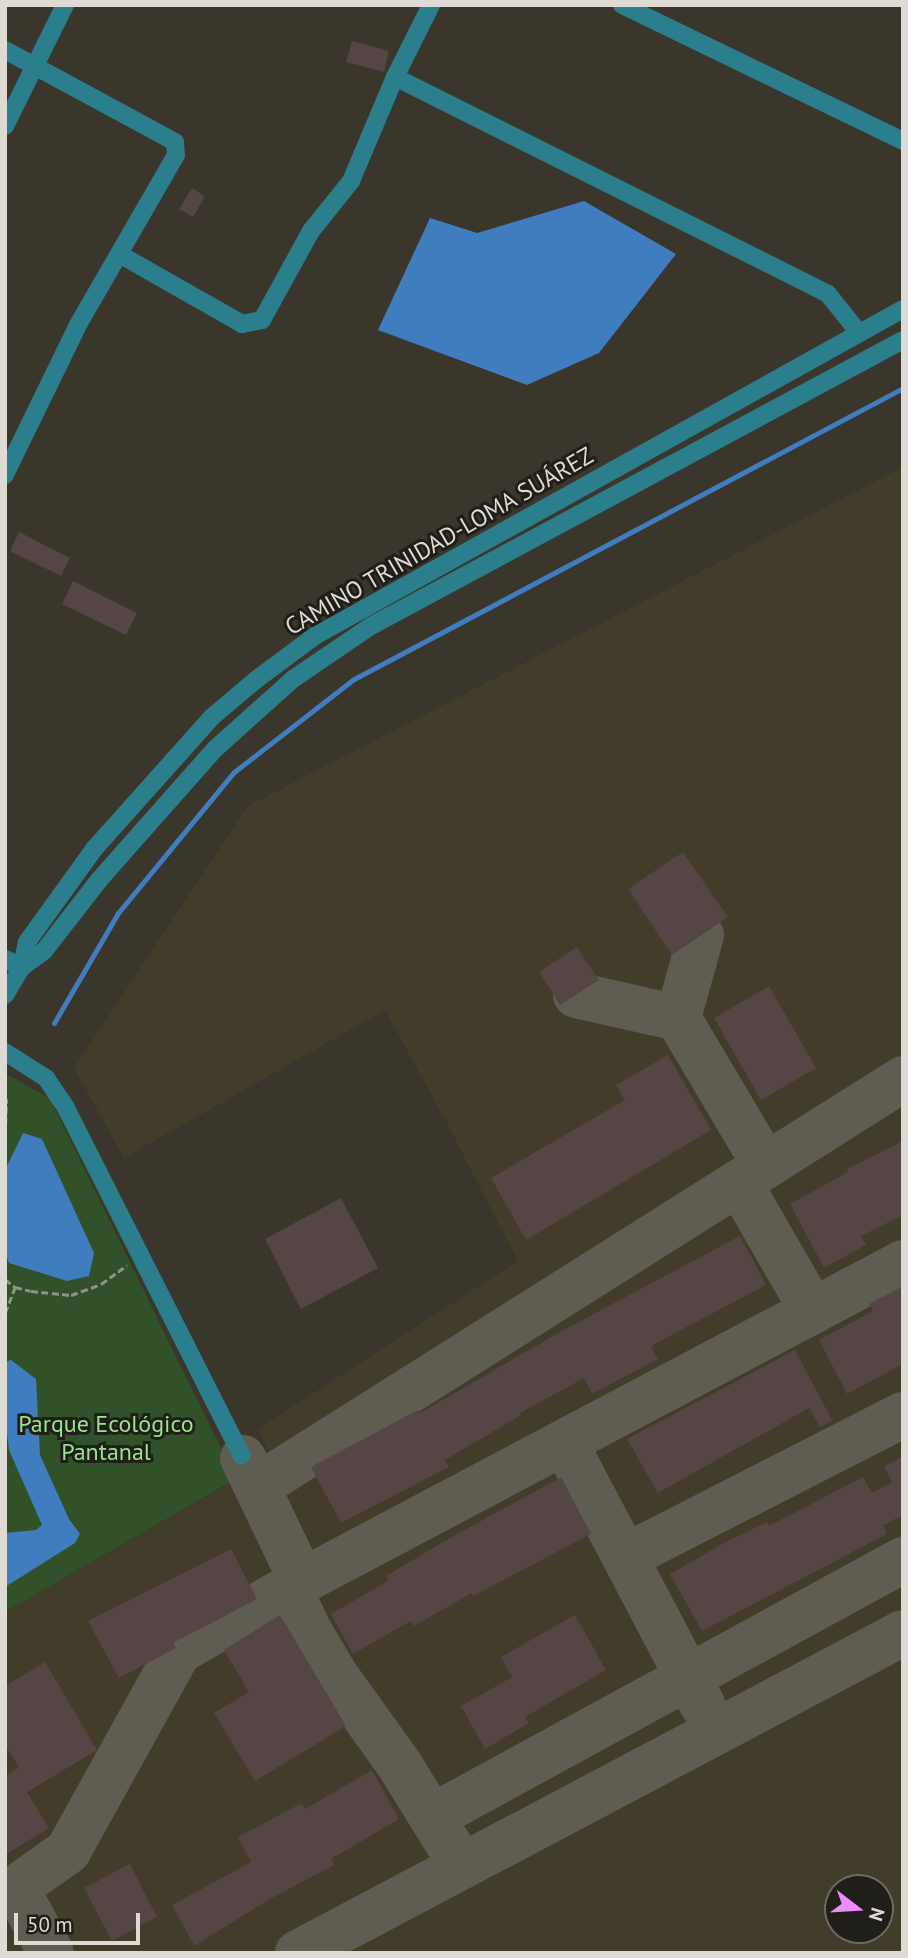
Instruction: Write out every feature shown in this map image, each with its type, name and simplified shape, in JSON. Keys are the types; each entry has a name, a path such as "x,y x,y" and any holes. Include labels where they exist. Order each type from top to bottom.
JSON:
{"street":[{"path":"5,126 65,5"},
{"path":"119,254 243,324 262,320 312,231 351,181 395,77 431,5"},
{"path":"622,5 658,13 903,141"},
{"path":"5,50 174,142 176,155 78,325 10,452 5,475"},
{"path":"395,77 828,294 859,333"},
{"name":"CAMINO TRINIDAD-LOMA SUÁREZ","path":"5,995 22,967 27,942 94,849 212,718 257,679 315,636 903,309"},
{"name":"CAMINO TRINIDAD-LOMA SUÁREZ","path":"22,967 44,951 99,880 215,749 292,679 371,626 903,340"},
{"path":"5,959 22,967"},
{"path":"5,1052 46,1078 66,1108 142,1254 241,1455"}],"path":[{"path":"5,1135 8,1128 6,1099"},
{"path":"5,1279 15,1287 71,1295 101,1284 142,1254"},
{"path":"5,1313 15,1287"}],"shaded area":[{"path":"903,467 903,1953 5,1953 5,1612 236,1480 229,1462 254,1449 261,1462 271,1457 258,1429 518,1261 385,1010 124,1158 74,1068 248,806"}],"green space":[{"name":"Parque Ecológico Pantanal","path":"5,1073 50,1099 236,1479 5,1612"}],"water":[{"path":"584,201 676,254 599,353 527,385 378,330 430,218 477,233"},
{"path":"23,1133 42,1139 94,1253 89,1276 67,1281 9,1263 5,1252 5,1170"},
{"path":"11,1360 36,1379 40,1455 69,1519 80,1534 75,1543 5,1587 5,1533 36,1530 42,1525 9,1450 5,1418 5,1362"}],"building":[{"path":"352,41 389,51 384,72 346,62"},
{"path":"192,188 205,196 193,217 179,209"},
{"path":"19,532 70,558 61,576 10,551"},
{"path":"73,581 137,613 126,635 62,604"},
{"path":"683,852 728,917 672,955 628,889"},
{"path":"577,947 599,980 560,1005 539,972"},
{"path":"769,986 816,1068 761,1100 714,1018"},
{"path":"668,1055 711,1130 526,1240 491,1178 625,1100 616,1085"},
{"path":"903,1141 903,1215 861,1236 866,1245 824,1268 790,1204 848,1172 847,1169"},
{"path":"341,1198 378,1268 301,1309 265,1239"},
{"path":"740,1236 766,1285 651,1346 658,1359 592,1394 584,1378 520,1413 521,1415 445,1460 449,1467 341,1523 311,1467 418,1410 420,1413 560,1332"},
{"path":"903,1286 903,1364 847,1394 819,1340 873,1311 869,1304"},
{"path":"795,1350 832,1420 820,1427 809,1408 658,1493 627,1439"},
{"path":"903,1457 903,1515 883,1525 887,1534 702,1631 670,1574 722,1544 767,1522 769,1526 863,1477 872,1493 892,1482 884,1466"},
{"path":"561,1477 591,1534 473,1596 472,1593 414,1626 411,1621 353,1654 331,1614 388,1581 386,1576 443,1542"},
{"path":"231,1549 257,1599 173,1643 176,1648 119,1678 88,1621"},
{"path":"280,1615 346,1726 255,1781 214,1713 249,1692 224,1650"},
{"path":"575,1615 606,1670 525,1717 529,1723 485,1749 461,1706 512,1677 501,1657"},
{"path":"45,1662 97,1750 27,1792 49,1828 5,1855 5,1776 19,1767 5,1745 5,1686"},
{"path":"372,1770 399,1819 331,1859 334,1865 268,1900 194,1946 172,1905 251,1862 238,1837 302,1803 305,1809"},
{"path":"130,1864 157,1917 112,1941 84,1888"}],"waterway":[{"path":"54,1023 118,913 234,772 354,679 903,388"}],"taxiway":[{"path":"701,935 678,1018 766,1166"},
{"path":"576,995 678,1018"},
{"path":"258,1486 903,1079"},
{"path":"739,1183 813,1311"},
{"path":"462,1866 399,1764 335,1675 308,1629 289,1588 903,1263"},
{"path":"625,1557 903,1415"},
{"path":"565,1443 702,1704"},
{"path":"243,1458 301,1579"},
{"path":"432,1817 903,1560"},
{"path":"51,1953 16,1888 68,1851 179,1651 289,1588"},
{"path":"298,1953 903,1633"}]}
